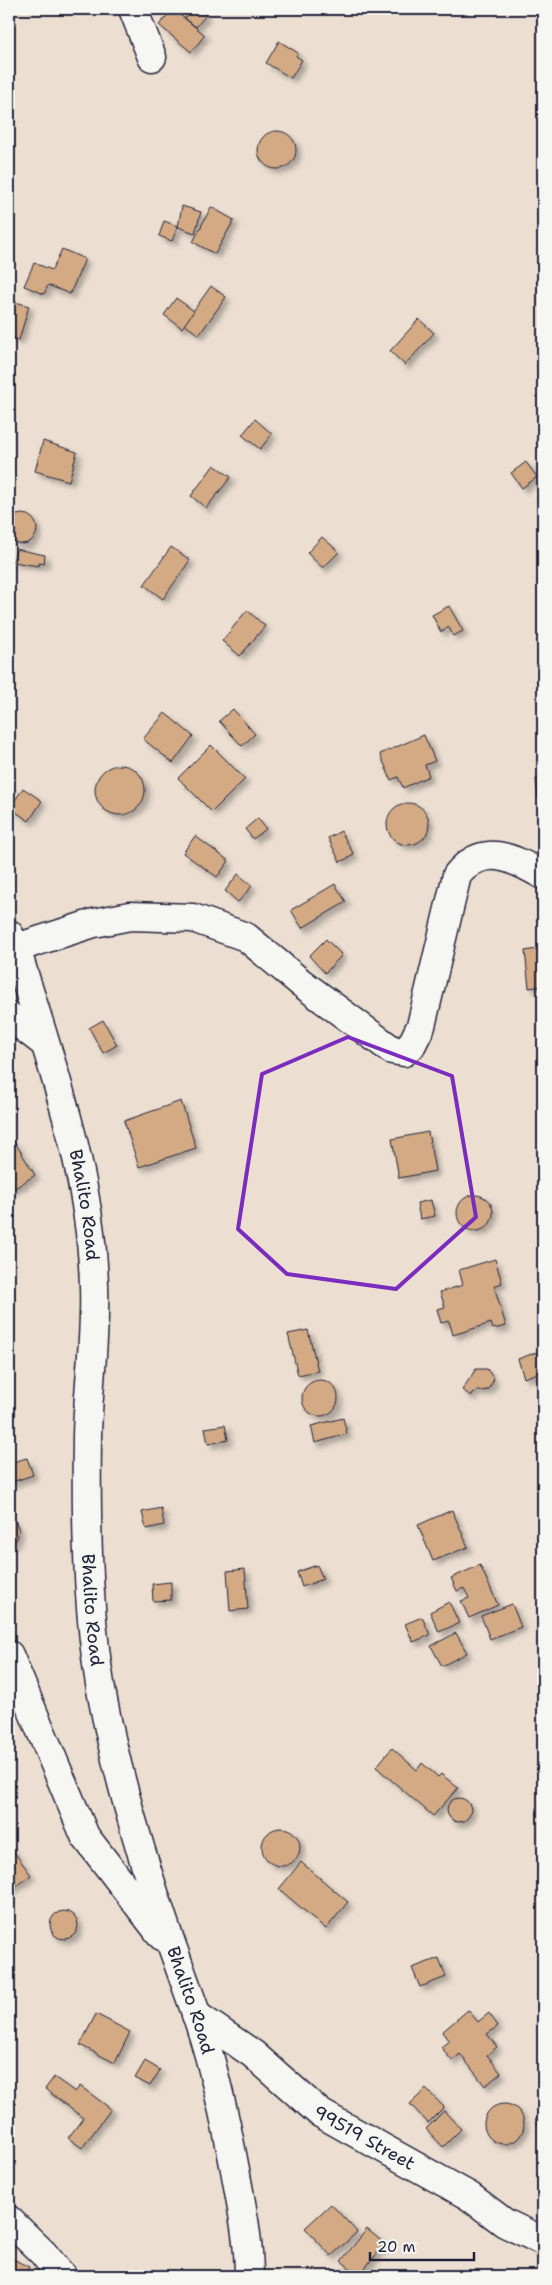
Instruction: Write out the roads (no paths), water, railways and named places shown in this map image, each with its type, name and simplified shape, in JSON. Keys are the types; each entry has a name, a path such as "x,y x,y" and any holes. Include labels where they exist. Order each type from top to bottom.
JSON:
{"street":[{"path":"133,9 152,57"},
{"path":"12,941 130,916 193,918 246,937 300,982 392,1050 404,1052 411,1046 421,1026 457,875 466,864 482,856 499,856 516,860 543,875"},
{"name":"Bhalito Road","path":"12,941 61,1091 80,1170 94,1285 94,1356 87,1433 88,1529 94,1636 102,1692 120,1775 173,1950 196,2015 227,2125 242,2208 249,2276"},
{"path":"9,1016 44,1043"},
{"path":"9,1655 85,1836 173,1950"},
{"name":"99519 Street","path":"196,2015 253,2054 320,2113 468,2196 505,2222 543,2241"},
{"path":"9,2220 43,2253 62,2276"}]}
